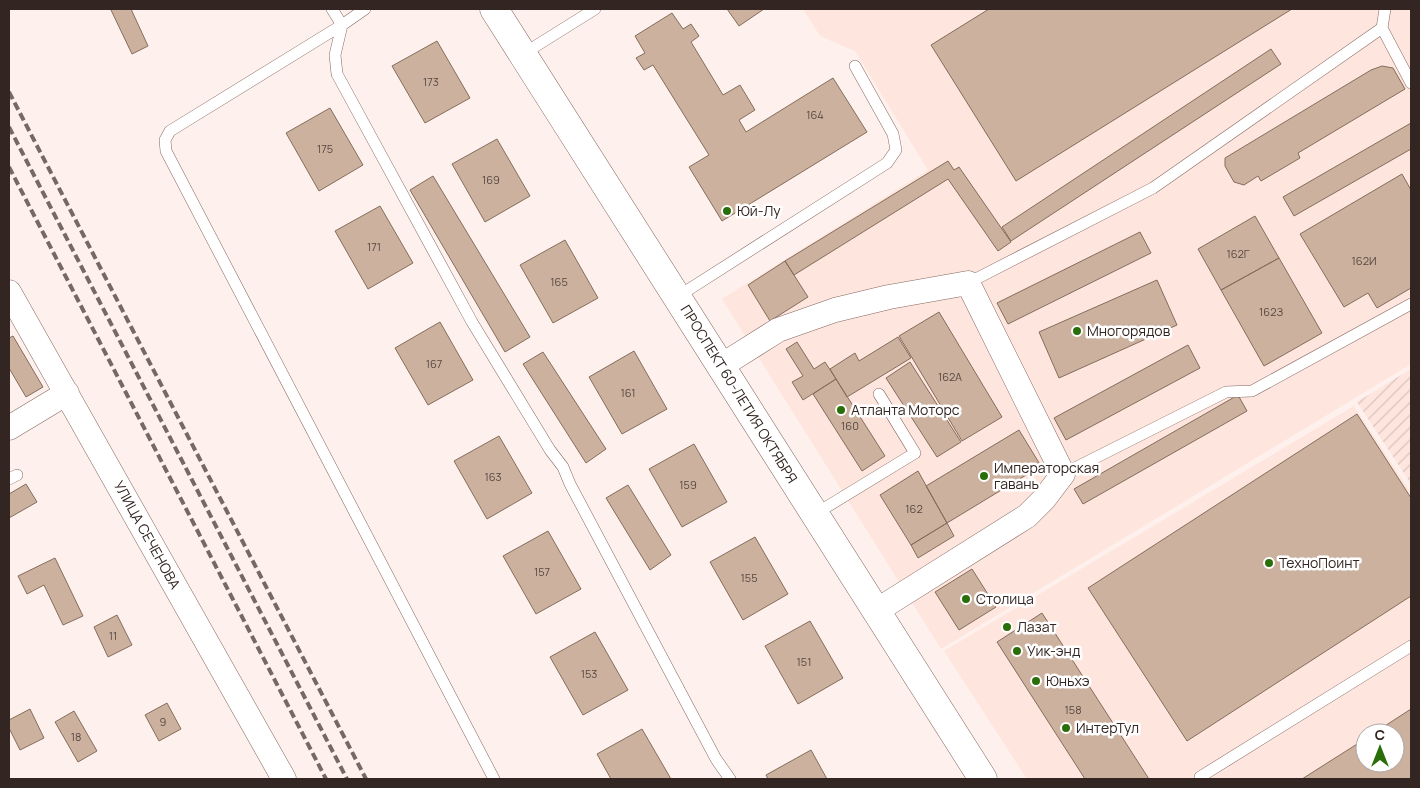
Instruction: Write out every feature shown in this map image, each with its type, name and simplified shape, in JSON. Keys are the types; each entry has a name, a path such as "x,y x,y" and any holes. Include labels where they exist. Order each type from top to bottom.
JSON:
{"highway":[{"name":"ПРОСПЕКТ 60-ЛЕТИЯ ОКТЯБРЯ","path":"494,9 983,779"}],"street":[{"path":"721,366 778,330 835,310 889,297 968,283 1062,474 1044,499 1027,516 876,611"},
{"name":"УЛИЦА СЕЧЕНОВА","path":"9,292 284,779"},
{"path":"9,428 67,393"}],"lane":[{"path":"332,9 342,25 335,54 337,74 472,322 550,450 563,467 579,501 716,759 730,779"},
{"path":"365,9 170,131 165,140 166,152 494,779"},
{"path":"523,54 595,9"},
{"path":"1385,9 1382,28 1411,83"},
{"path":"968,283 1153,188 1382,28"},
{"path":"677,297 887,162 896,150 894,134 855,66"},
{"path":"1062,474 1226,392 1252,391 1411,304"},
{"path":"815,514 914,453 879,394"},
{"path":"1200,777 1411,646"}],"shaded area":[{"name":"Многорядов","path":"803,9 1411,9 1411,364 941,649 722,299 928,170 855,51 820,36"},
{"path":"1411,369 1411,484 1357,402"},
{"path":"1354,406 1411,493 1411,779 1027,779 944,651"}],"building":[{"path":"131,9 148,46 132,54 111,10"},
{"path":"727,9 764,9 739,26"},
{"path":"989,9 1292,9 1016,181 931,45"},
{"path":"672,13 683,29 691,24 699,36 691,42 723,95 740,85 755,110 739,120 746,132 833,78 867,132 722,221 689,167 709,155 653,65 644,70 636,58 645,53 635,36"},
{"path":"437,41 470,98 425,123 392,66"},
{"path":"1271,49 1281,64 1011,241 1002,227"},
{"path":"1382,66 1393,68 1405,89 1298,153 1300,158 1261,181 1258,176 1244,185 1234,182 1225,166 1225,158 1371,70"},
{"path":"330,108 363,165 319,191 286,133"},
{"path":"1411,123 1411,149 1294,216 1283,197"},
{"path":"497,139 530,196 485,222 452,164"},
{"path":"948,161 954,170 959,167 1011,242 998,251 948,179 794,275 785,261"},
{"path":"1402,174 1411,190 1411,288 1377,308 1368,293 1344,307 1300,234"},
{"path":"433,176 530,337 505,352 410,190"},
{"path":"380,206 413,263 368,289 335,231"},
{"path":"1255,216 1279,258 1221,290 1198,249"},
{"path":"1140,232 1151,253 1008,324 997,303"},
{"path":"565,240 598,298 553,323 520,265"},
{"path":"1279,258 1322,333 1264,366 1221,290"},
{"path":"785,261 808,297 770,321 748,285"},
{"path":"1157,280 1177,325 1059,378 1039,332"},
{"path":"939,312 1002,417 962,441 899,336"},
{"path":"440,322 473,380 428,405 395,348"},
{"path":"13,336 43,387 26,397 9,368 9,338"},
{"path":"898,337 911,358 847,397 830,369 855,353 859,361"},
{"path":"797,342 814,369 825,362 836,379 803,400 792,382 803,376 786,349"},
{"path":"1188,345 1200,368 1066,440 1054,418"},
{"path":"634,351 667,409 622,434 589,377"},
{"path":"543,352 606,449 586,463 523,364"},
{"path":"910,362 961,442 937,457 886,378"},
{"path":"836,379 885,456 862,471 813,394"},
{"path":"1238,395 1247,411 1083,504 1074,489"},
{"name":"ТехноПоинт","path":"1357,414 1411,498 1411,596 1187,741 1088,588"},
{"name":"Императорская гавань","path":"1019,430 1041,466 947,523 926,486"},
{"path":"499,436 532,493 487,519 454,461"},
{"path":"694,444 727,502 682,527 649,469"},
{"path":"918,471 947,523 911,545 880,495"},
{"path":"26,484 37,502 9,518 9,494"},
{"path":"628,485 671,555 650,570 606,498"},
{"path":"947,523 954,536 918,558 911,545"},
{"path":"548,531 581,589 536,614 503,556"},
{"path":"755,537 788,594 743,620 710,562"},
{"path":"55,558 83,616 63,625 44,585 27,594 18,576"},
{"name":"Столица","path":"972,569 996,607 959,630 935,592"},
{"path":"1042,613 1149,779 1085,779 997,642"},
{"path":"117,615 132,645 108,657 94,627"},
{"path":"810,621 843,678 798,704 765,646"},
{"path":"595,632 628,690 583,715 550,657"},
{"path":"167,703 181,729 159,741 145,715"},
{"path":"30,709 44,738 20,750 9,728 9,720"},
{"path":"1411,709 1411,779 1302,779 1355,745 1355,773 1405,773 1405,723 1389,723"},
{"path":"74,711 97,751 78,762 55,722"},
{"path":"642,729 671,779 611,779 597,754"},
{"path":"811,750 827,779 768,779 766,775"}],"railway":[{"path":"9,92 366,779"},
{"path":"9,127 347,779"},
{"path":"9,167 326,779"}],"place":[{"name":"Юй-Лу","path":"727,211"},
{"name":"Многорядов","path":"1077,331"},
{"name":"Атланта Моторс","path":"841,410"},
{"name":"Императорская гавань","path":"984,476"},
{"name":"ТехноПоинт","path":"1269,563"},
{"name":"Столица","path":"966,599"},
{"name":"Лазат","path":"1007,627"},
{"name":"Уик-энд","path":"1017,651"},
{"name":"Юньхэ","path":"1036,681"},
{"name":"ИнтерТул","path":"1066,728"}]}
